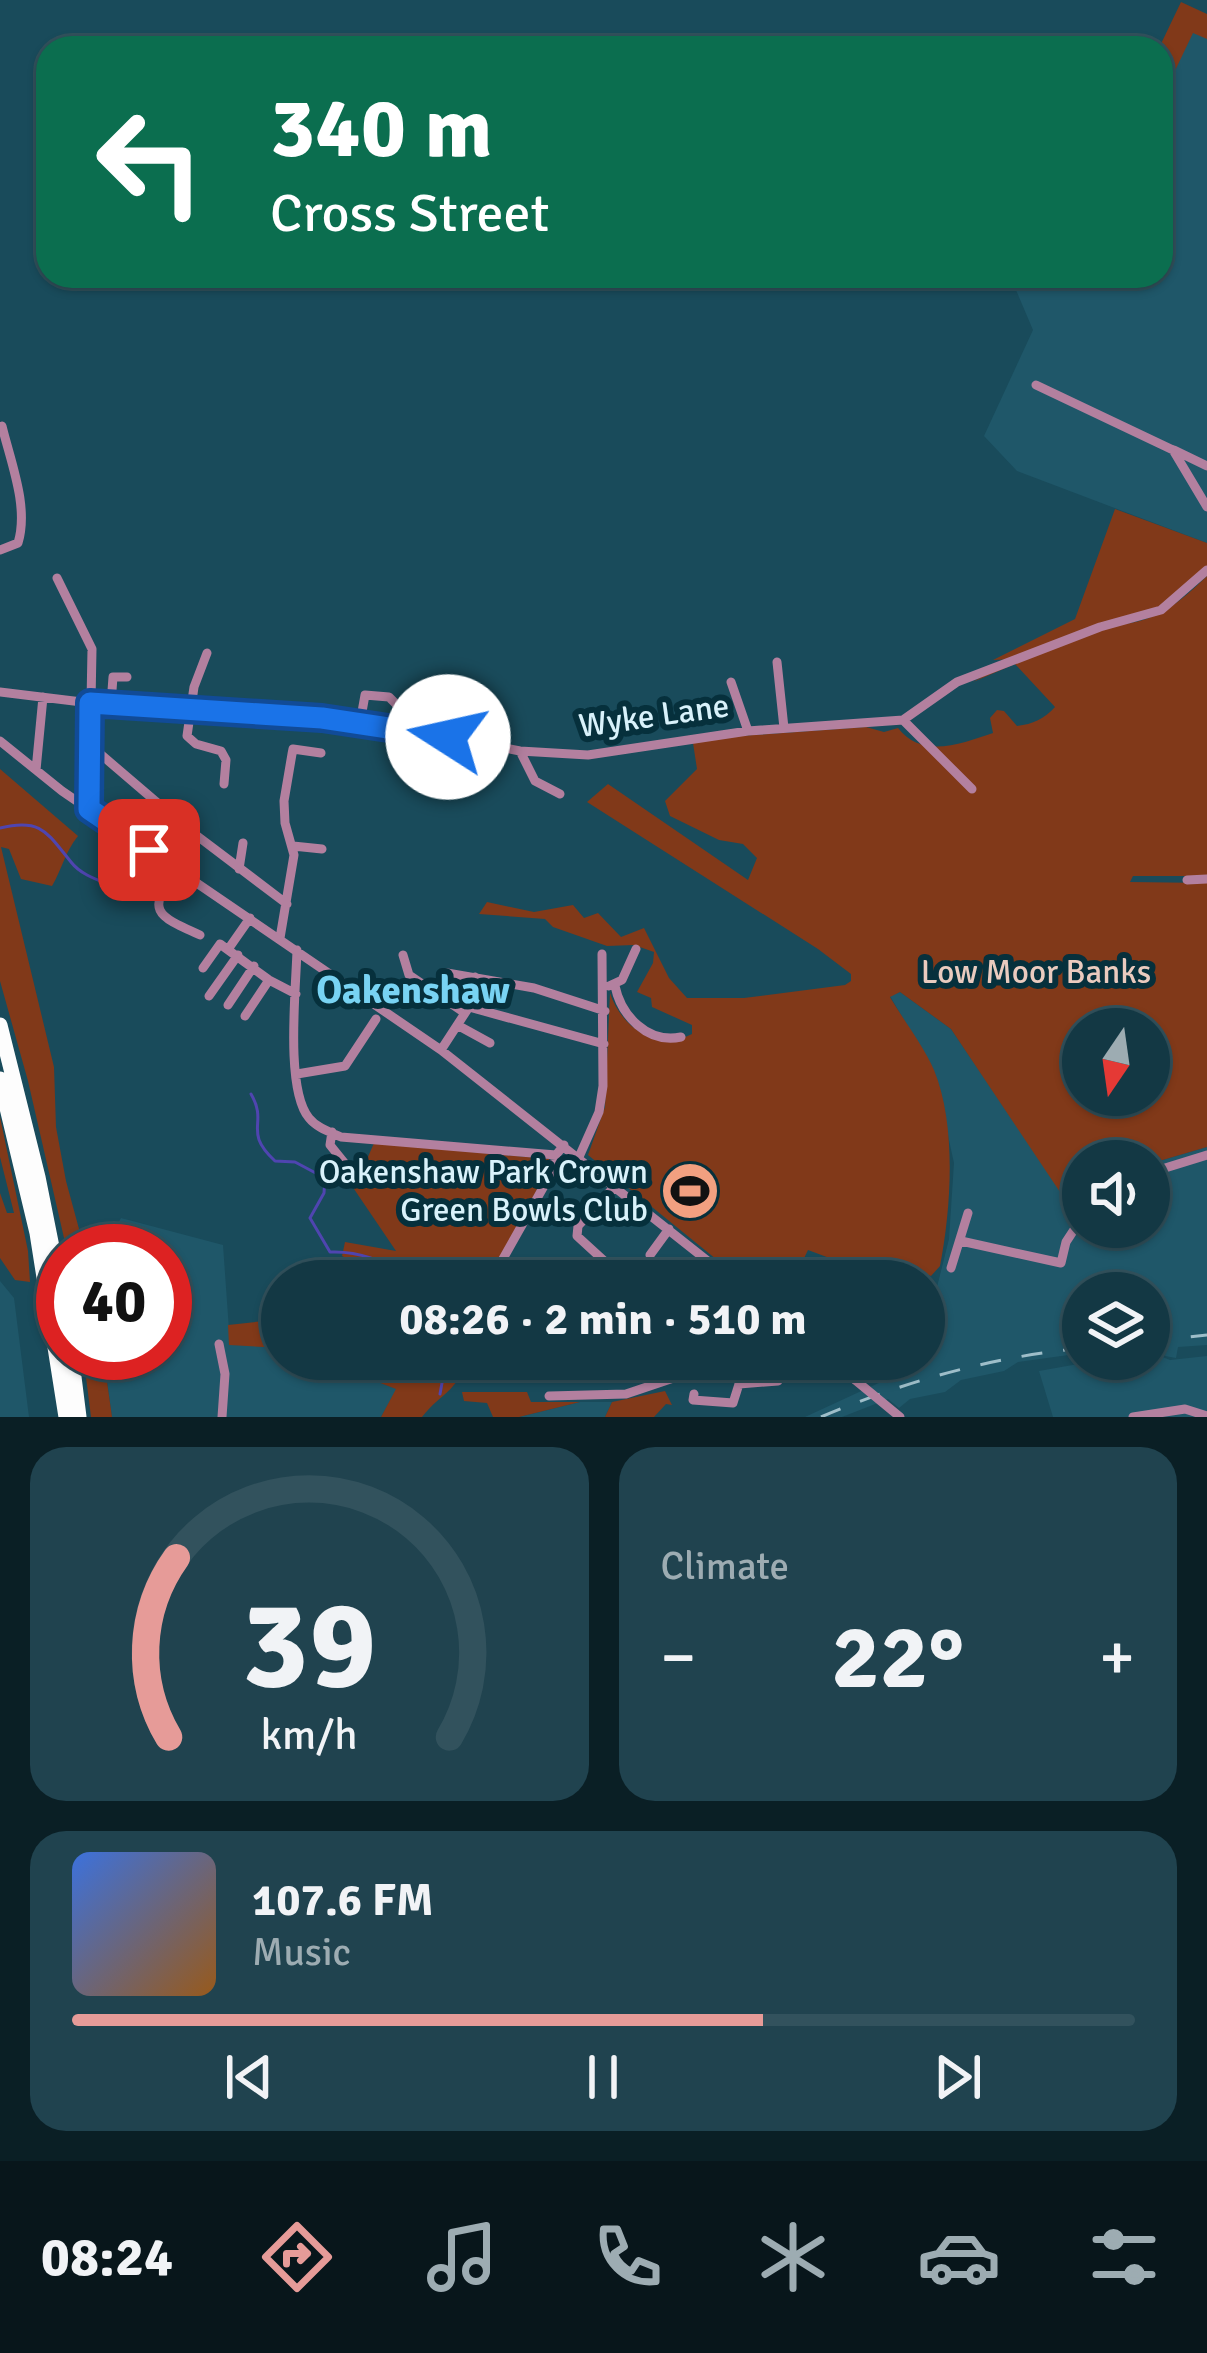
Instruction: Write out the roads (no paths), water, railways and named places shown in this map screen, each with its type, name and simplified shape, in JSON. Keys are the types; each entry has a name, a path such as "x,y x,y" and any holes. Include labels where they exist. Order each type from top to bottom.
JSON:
{"highway":[{"path":"0,1024 47,1224"},
{"path":"0,1078 37,1232 66,1417"},
{"path":"74,1380 79,1417"}],"street":[{"path":"1036,385 1207,466"},
{"path":"0,550 18,544 22,530 22,510 2,426"},
{"path":"1173,450 1207,507"},
{"path":"972,789 903,720 957,682 1100,627 1161,610 1207,570"},
{"path":"57,578 92,649 89,809"},
{"path":"207,653 188,736 196,744 221,751 226,760 224,784"},
{"path":"777,662 784,728"},
{"path":"111,704 113,677 127,677"},
{"path":"731,682 748,731"},
{"name":"Wyke Lane","path":"0,692 360,723 520,751 588,755 748,731 903,720"},
{"path":"360,723 365,695 389,697 396,704"},
{"path":"36,770 43,697"},
{"path":"0,741 89,809 441,1050 560,1150"},
{"path":"91,746 286,904"},
{"path":"280,938 293,846 284,801 293,749 321,753"},
{"path":"520,751 535,781 560,794"},
{"path":"130,837 154,801"},
{"path":"239,869 243,843"},
{"path":"182,844 157,898 157,908 200,935"},
{"path":"293,846 322,849"},
{"path":"1187,880 1207,879"},
{"path":"209,995 229,949 250,918"},
{"path":"229,949 296,994"},
{"path":"203,968 229,949"},
{"path":"579,1157 598,1112 609,986 628,970 636,949"},
{"path":"297,950 297,1075 306,1114 341,1137 560,1150 579,1157 707,1260"},
{"path":"602,954 609,986 627,1018 671,1040 680,1037"},
{"path":"403,955 410,975 465,1009 604,1044"},
{"path":"228,1005 254,966"},
{"path":"447,973 556,994 605,1011"},
{"path":"441,1050 459,1025 475,977"},
{"path":"244,1016 269,980"},
{"path":"297,1075 345,1066 365,1026 376,1019"},
{"path":"459,1025 490,1043"},
{"path":"332,1132 330,1145 355,1176"},
{"path":"502,1260 554,1170 560,1150"},
{"path":"1170,1166 1207,1155"},
{"path":"602,1260 577,1236 578,1226 615,1186"},
{"path":"951,1268 968,1213"},
{"path":"650,1255 669,1229"},
{"path":"962,1241 1061,1263 1065,1248"},
{"path":"219,1344 225,1374 222,1417"},
{"path":"549,1396 626,1394 667,1380"},
{"path":"694,1394 693,1400 737,1405 737,1380"},
{"path":"739,1384 778,1380"},
{"path":"856,1380 900,1417"},
{"path":"1133,1417 1185,1409 1207,1416"}],"waterway":[{"path":"0,828 25,825 42,830 80,870 113,886"},
{"path":"251,1094 265,1150 275,1161 295,1162 325,1178 324,1193 310,1218 330,1252 374,1260"},
{"path":"440,1394 443,1380"}],"railway":[{"path":"1170,1339 1207,1335"},
{"path":"821,1417 949,1372 1062,1351"}],"place":[{"name":"Oakenshaw Park Crown Green Bowls Club","path":"690,1191"}],"district":[{"name":"Oakenshaw","path":"413,990"}],"park label":[{"name":"Low Moor Banks","path":"1036,972"}]}
